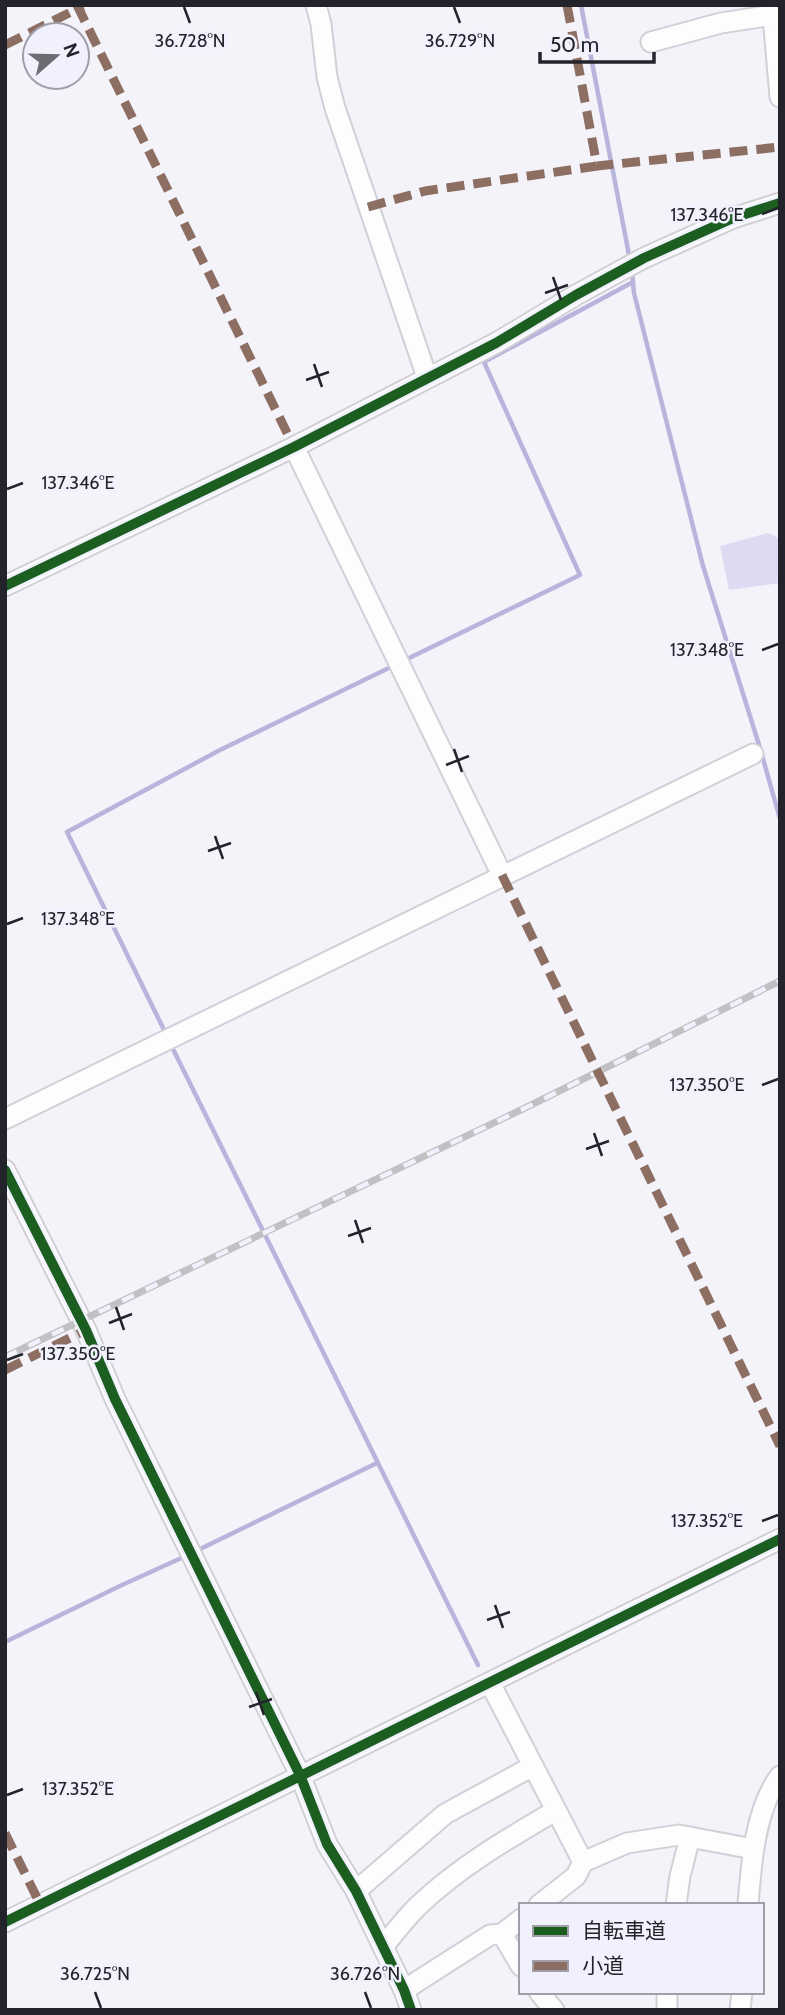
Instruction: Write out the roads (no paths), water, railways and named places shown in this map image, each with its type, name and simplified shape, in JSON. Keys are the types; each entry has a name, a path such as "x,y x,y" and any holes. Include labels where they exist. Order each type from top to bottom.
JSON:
{"street":[{"path":"316,5 327,77 338,117 427,377"},
{"path":"651,42 772,10 780,97"},
{"path":"5,586 294,447 496,343 645,258 733,218 780,203"},
{"path":"294,447 502,875"},
{"path":"5,1119 753,754"},
{"path":"5,1170 86,1330 115,1398 300,1775 327,1844 356,1891 411,2010"},
{"path":"5,1922 780,1539"},
{"path":"490,1682 583,1862"},
{"path":"356,1891 445,1814 533,1766"},
{"path":"748,1903 753,1849 772,1787 780,1776"},
{"path":"383,1947 417,1907 443,1885 488,1851 555,1811"},
{"path":"542,1903 576,1876 583,1862 627,1843 679,1835 753,1849"},
{"path":"676,1903 690,1837"},
{"path":"404,1990 490,1935 502,1934 519,1921"},
{"path":"502,1934 519,1963"},
{"path":"541,1994 554,2010"}],"waterway":[{"path":"581,5 630,260"},
{"path":"632,273 634,293 703,566 780,819"},
{"path":"403,661 580,575 484,362 633,282"},
{"path":"166,1034 67,832 220,750 395,665"},
{"path":"171,1045 478,1665"},
{"path":"196,1551 377,1463"},
{"path":"5,1642 188,1555"}],"railway":[{"path":"5,1357 529,1106 780,981"}]}
